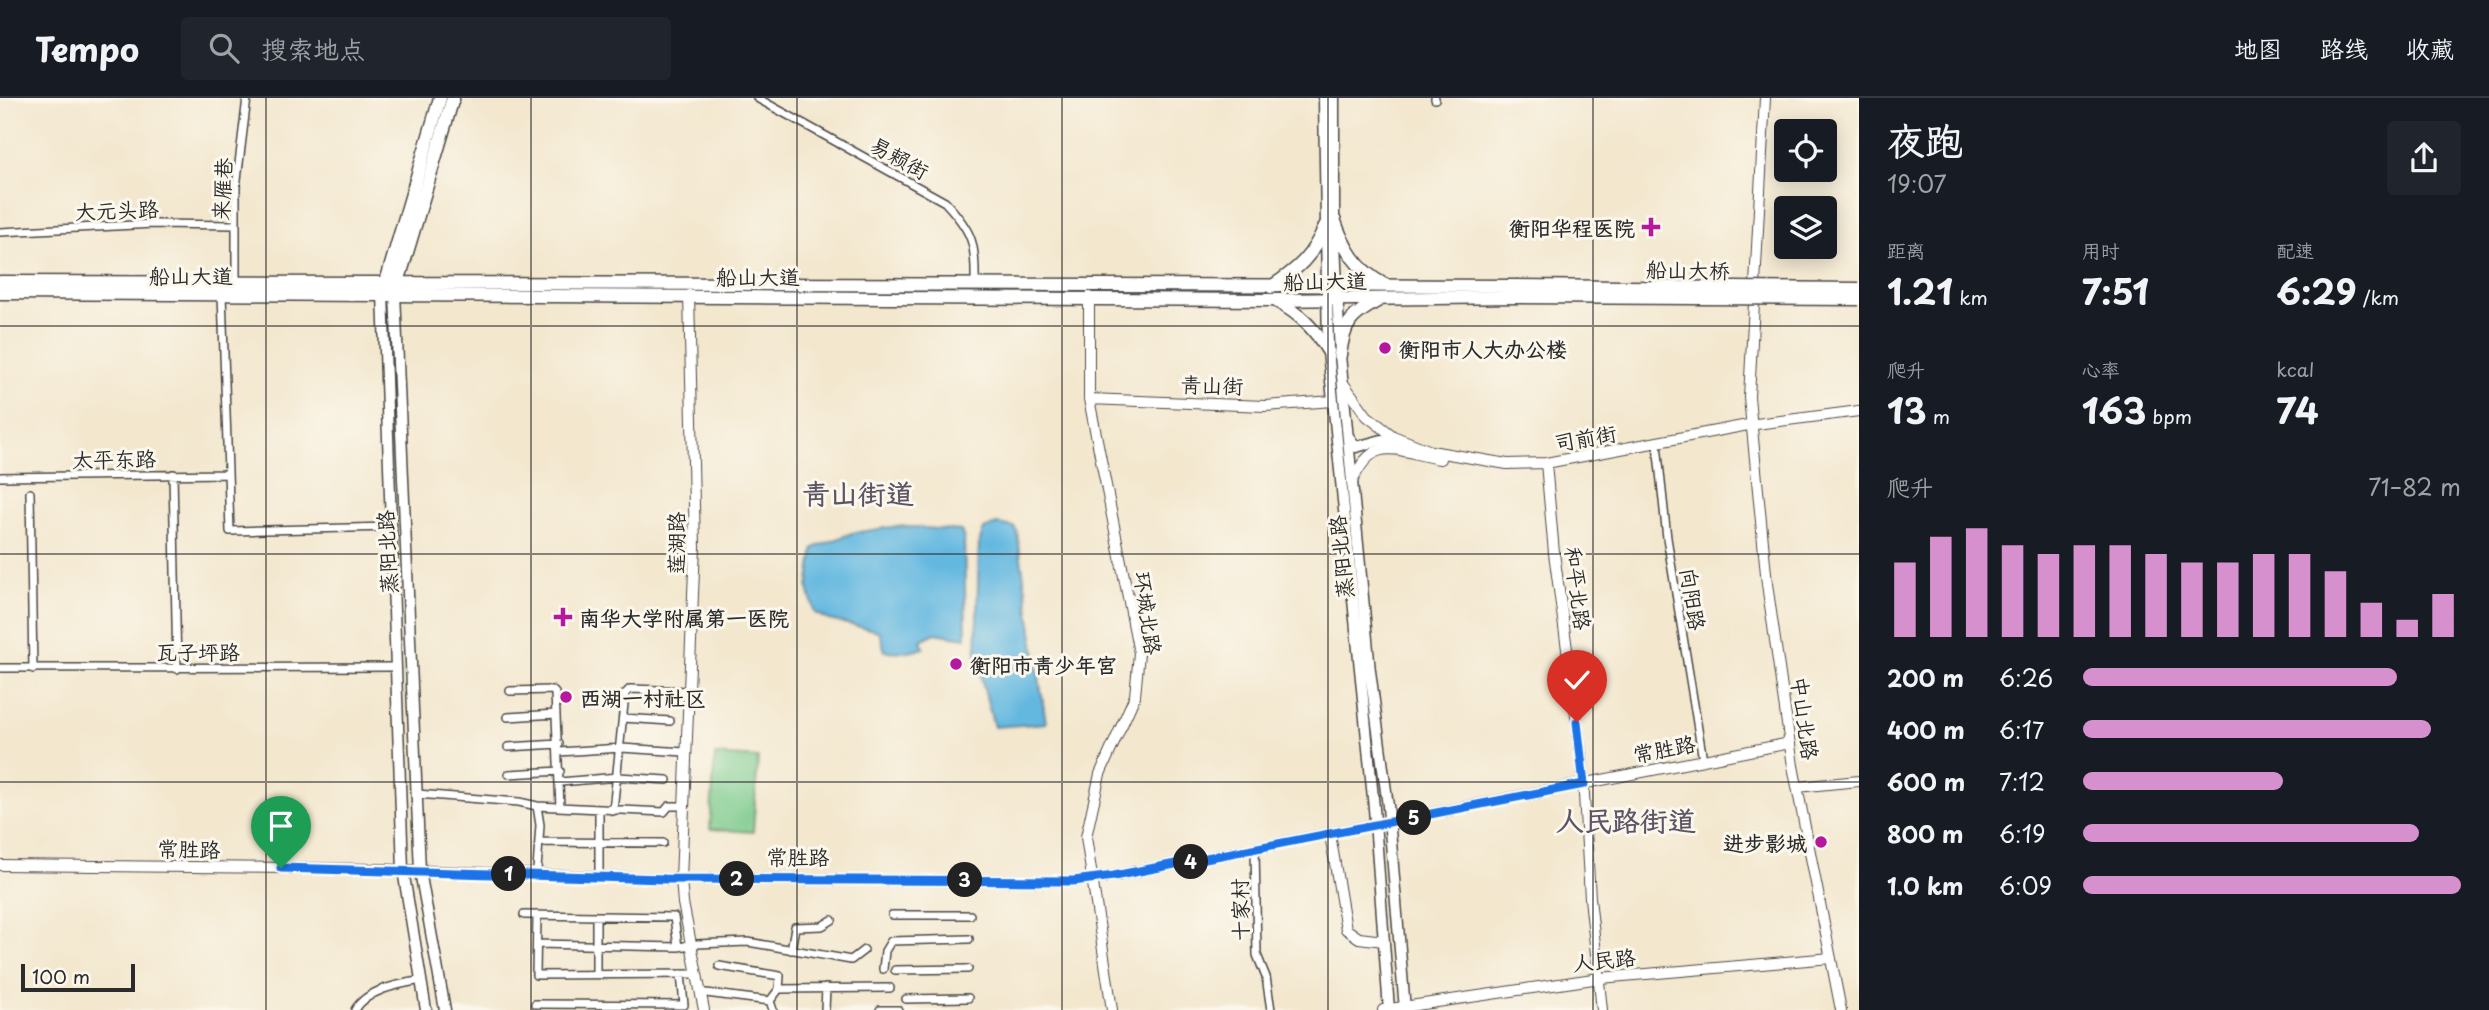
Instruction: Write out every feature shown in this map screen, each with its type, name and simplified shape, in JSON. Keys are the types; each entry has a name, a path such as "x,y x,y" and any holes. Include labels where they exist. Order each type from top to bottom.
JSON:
{"highway":[{"name":"蒸阳北路","path":"391,287 440,98"},
{"name":"蒸阳北路","path":"391,287 453,98"},
{"path":"1329,223 1345,249 1385,292 1357,313 1343,330 1334,353 1297,312 1272,293 1302,266 1329,223"},
{"name":"船山大道","path":"0,282 236,282 689,295 1089,297 1516,292"},
{"name":"船山大道","path":"0,293 222,294 391,287 975,284 1272,293"},
{"name":"船山大桥","path":"1516,292 1859,289"},
{"name":"船山大桥","path":"1516,292 1859,299"}],"main road":[{"name":"蒸阳北路","path":"1324,98 1334,353 1333,401 1376,825 1387,1010"},
{"name":"蒸阳北路","path":"1329,223 1334,98"},
{"name":"蒸阳北路","path":"391,287 391,527 403,868 426,1010"},
{"name":"蒸阳北路","path":"391,287 420,868 445,1010"},
{"name":"蒸阳北路","path":"1334,353 1343,383 1370,671 1379,721 1405,1008"},
{"path":"1347,434 1356,447 1382,440 1421,448"}],"street":[{"name":"来雁巷","path":"236,282 236,188 247,98"},
{"name":"易赖街","path":"757,98 945,202 965,223 976,248 975,284"},
{"name":"中山北路","path":"1750,426 1743,396 1759,98"},
{"name":"中山北路","path":"1765,98 1749,397 1750,426 1767,584 1790,743 1841,1010"},
{"name":"大元头路","path":"0,232 154,224 236,225"},
{"path":"222,294 230,531 391,527"},
{"name":"莲湖路","path":"689,295 695,547 683,806 684,878 697,974 706,1010"},
{"name":"环城北路","path":"1089,297 1089,399 1139,653 1135,696 1100,774 1086,836 1112,1010"},
{"name":"司前街","path":"1343,383 1367,416 1393,436 1421,448 1507,464 1546,466"},
{"name":"青山街","path":"1089,399 1265,406 1333,401"},
{"name":"司前街","path":"1352,483 1360,463 1369,454 1384,448 1507,470 1546,466 1657,446 1750,426 1859,413"},
{"name":"向阳路","path":"1657,446 1667,538 1703,760"},
{"name":"和平北路","path":"1546,466 1584,784 1590,898 1602,1010"},
{"path":"173,474 177,669"},
{"name":"太平东路","path":"0,477 228,474"},
{"path":"30,493 33,669"},
{"name":"瓦子坪路","path":"0,668 396,667"},
{"path":"613,811 625,694 630,689 688,691"},
{"path":"510,691 551,690 555,693 560,807"},
{"path":"508,718 556,714"},
{"path":"623,719 670,721"},
{"name":"常胜路","path":"420,868 684,878 1092,878 1255,849 1790,743"},
{"path":"508,747 621,748 685,752"},
{"path":"509,774 560,771"},
{"path":"560,782 618,777 667,780"},
{"path":"1797,787 1859,781"},
{"path":"416,794 613,811 664,812 669,806 683,806"},
{"path":"537,806 537,870"},
{"path":"599,810 599,872"},
{"path":"1330,834 1346,929 1359,938 1384,941"},
{"path":"539,842 663,842"},
{"name":"十家村","path":"1255,849 1257,956 1266,977 1271,1010"},
{"name":"常胜路","path":"0,859 403,868"},
{"name":"常胜路","path":"0,865 537,870 684,878"},
{"path":"524,915 674,917 678,947"},
{"path":"537,915 536,975 697,974"},
{"path":"892,915 970,915"},
{"path":"596,916 596,974"},
{"path":"791,950 795,927 822,926 831,920"},
{"path":"883,969 885,951 891,941 969,939"},
{"path":"537,944 678,947 748,942 851,960 864,950"},
{"name":"莲湖路","path":"693,945 706,993 706,1010"},
{"name":"人民路","path":"1387,1010 1600,978 1831,958"},
{"path":"719,965 780,976 779,989 770,1001"},
{"path":"895,970 968,969"},
{"path":"536,1003 684,1004 681,974"},
{"path":"355,1010 359,1002 391,986 422,980"},
{"path":"825,1010 826,988"},
{"path":"779,989 890,988"},
{"path":"706,993 770,1001"},
{"path":"906,999 968,998"},
{"path":"770,1001 774,1010"},
{"path":"880,1010 898,1010"}],"green space":[{"path":"715,755 758,758 753,832 710,829"}],"water":[{"path":"997,524 1014,527 1017,532 1046,723 994,727 976,658 979,543 984,529"},
{"path":"899,526 961,531 964,539 966,638 935,633 921,640 924,648 909,652 885,651 879,631 829,620 815,613 808,588 814,548 852,533"}],"place":[{"name":"衡阳华程医院","path":"1651,227"},
{"name":"衡阳市人大办公楼","path":"1385,348"},
{"name":"南华大学附属第一医院","path":"563,617"},
{"name":"衡阳市青少年宫","path":"956,664"},
{"name":"西湖一村社区","path":"566,697"},
{"name":"进步影城","path":"1821,842"}],"district":[{"name":"青山街道","path":"858,492"},
{"name":"人民路街道","path":"1626,819"}],"route":[{"path":"281,868 665,879 1073,881 1114,876 1584,784 1577,722"}]}
